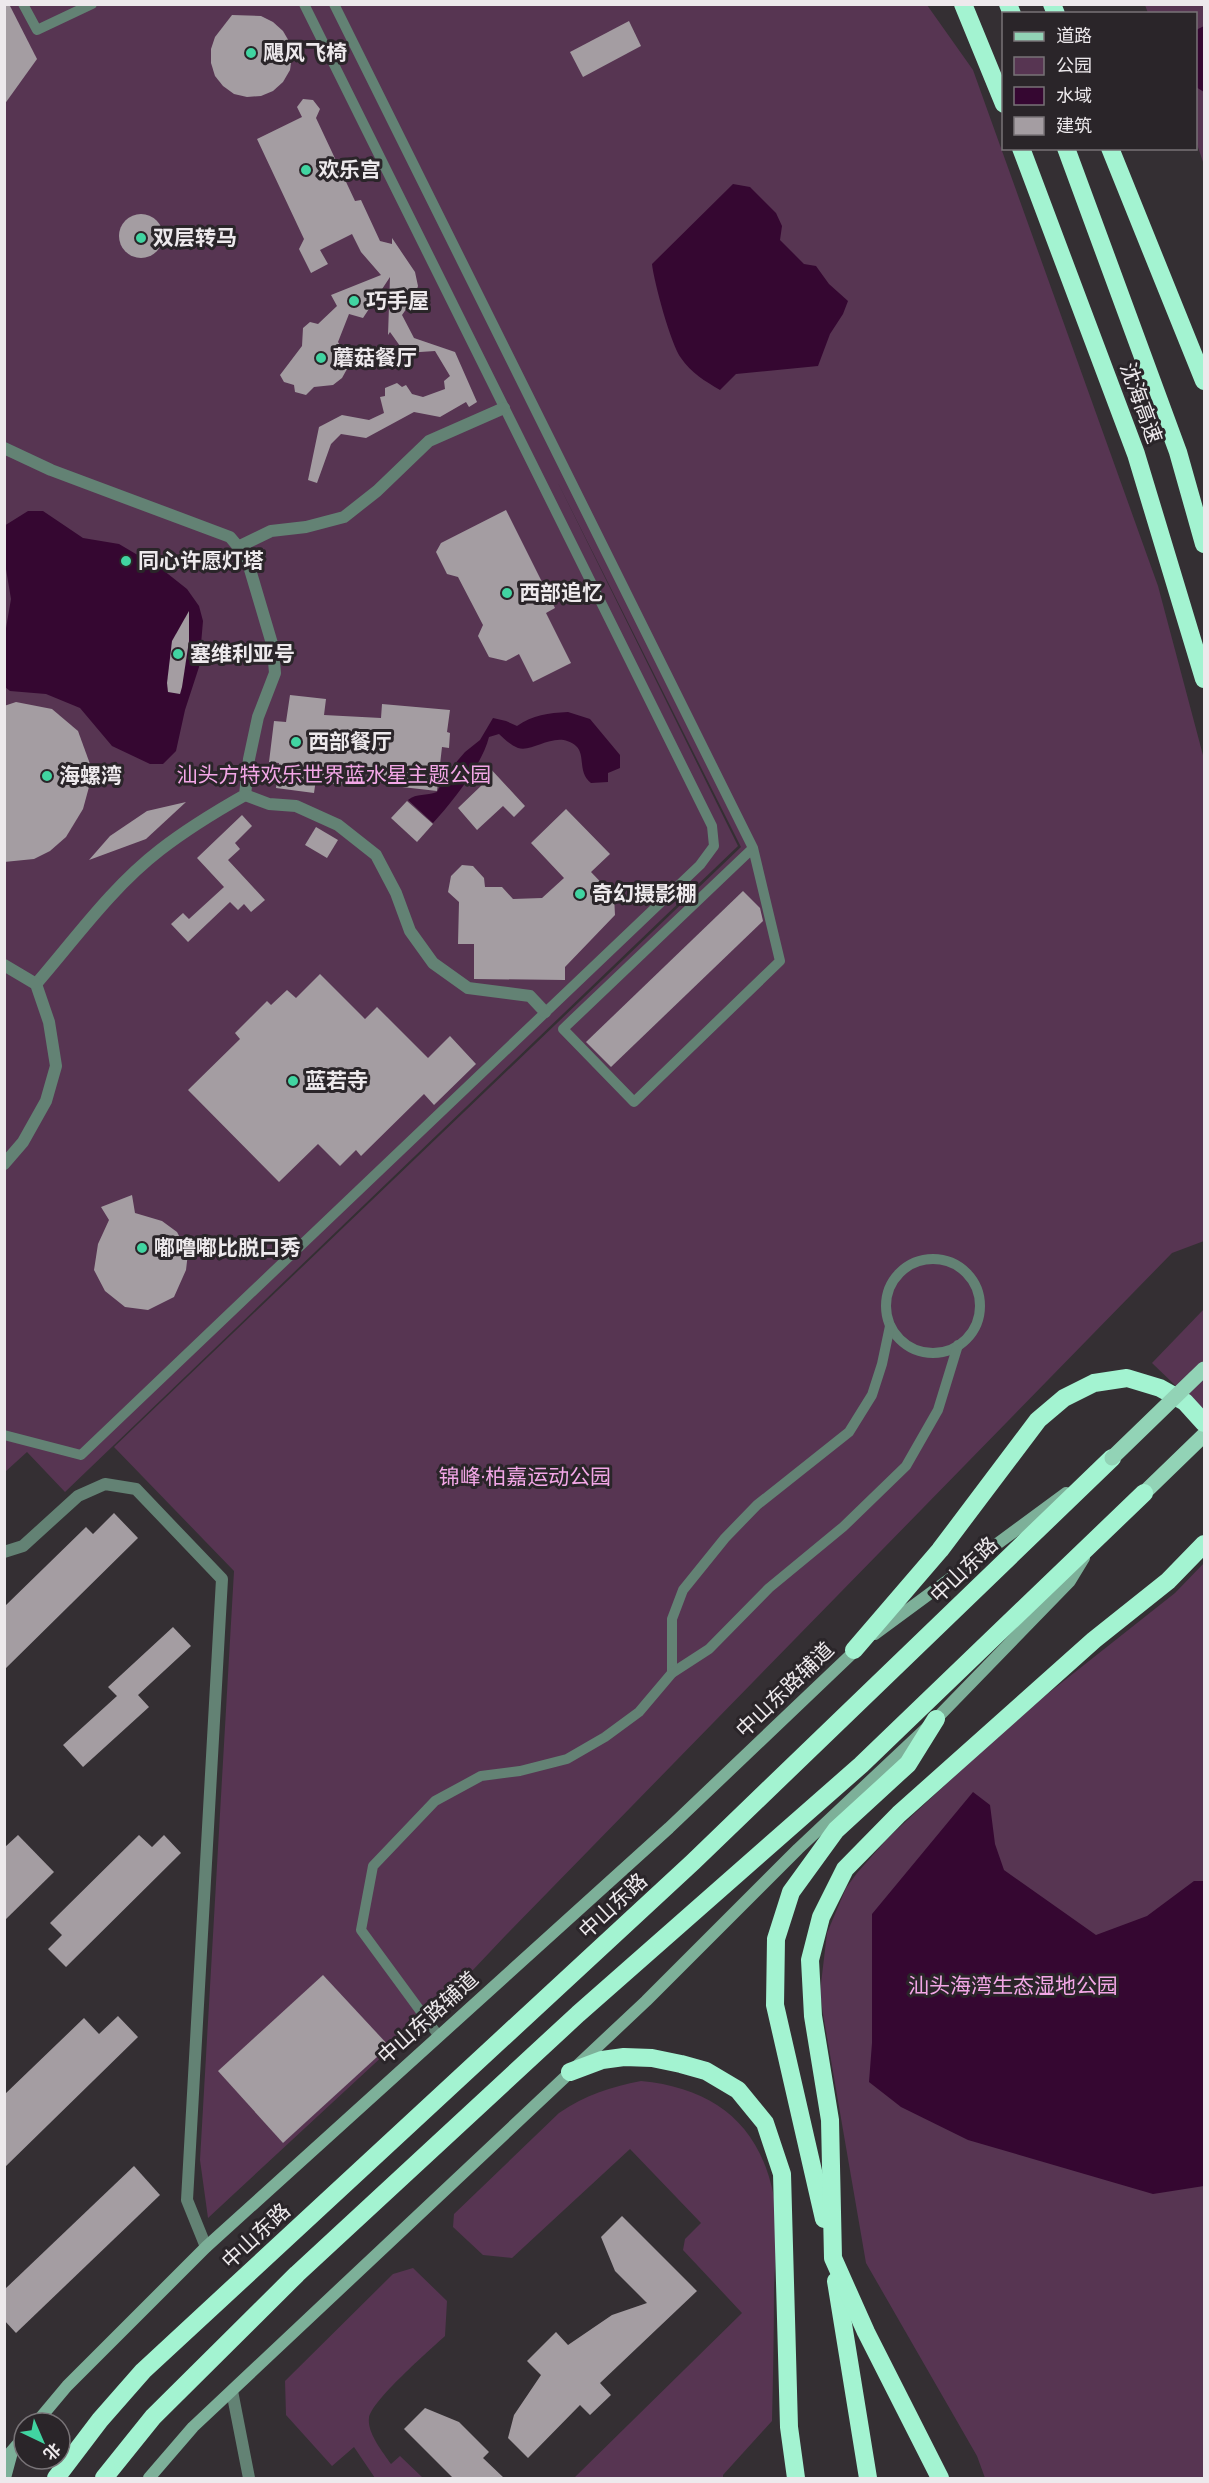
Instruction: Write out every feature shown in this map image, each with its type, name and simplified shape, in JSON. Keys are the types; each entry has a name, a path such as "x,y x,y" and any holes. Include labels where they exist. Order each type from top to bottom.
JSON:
{"highway":[{"path":"963,4 1002,99"},
{"name":"沈海高速","path":"1021,150 1136,454 1204,679"},
{"name":"沈海高速","path":"1067,150 1178,452 1204,544"},
{"path":"1111,150 1204,381"},
{"path":"854,1650 940,1550 1038,1420 1064,1398 1094,1383 1127,1378 1160,1388 1185,1402 1204,1423"},
{"name":"中山东路","path":"56,2478 100,2420 143,2371 685,1870 1112,1458"},
{"path":"105,2478 153,2417 297,2274 578,2014 861,1765 1144,1493"},
{"path":"940,2478 866,2332 832,2258 830,2120 813,2016 810,1960 821,1917 845,1869 899,1814 1094,1640 1168,1581 1204,1544"},
{"path":"868,2478 832,2258 775,2005 776,1939 791,1892 836,1830 908,1764 936,1719"},
{"path":"570,2072 602,2060 624,2057 652,2058 681,2064 706,2071 738,2090 765,2123 782,2174 789,2427 795,2478"}],"main road":[{"name":"中山东路","path":"1112,1458 1204,1369"},
{"path":"1144,1493 1204,1434"}],"street":[{"path":"238,547 271,531 306,527 344,518 377,491 429,441 504,408"},
{"path":"4,448 51,470 230,537 246,556 273,647 275,673 258,717 249,759 245,795"},
{"path":"36,984 110,898 158,851 207,816 245,795 269,804 296,806 338,825 376,855 396,892 410,931 433,963 468,988 530,996 545,1012"},
{"path":"4,965 36,984 49,1022 56,1066 46,1101 24,1142 4,1164"},
{"name":"中山东路辅道","path":"46,2411 67,2386 206,2247 669,1828 854,1650 1112,1458"},
{"path":"4,1552 23,1546 78,1496 105,1485 136,1489 222,1579 187,2200 206,2247"},
{"path":"149,2478 193,2427 646,2001 798,1849 936,1719 1070,1581 1097,1536"},
{"path":"232,2391 249,2478"},
{"path":"4,2478 8,2456"}],"lane":[{"path":"23,4 38,30 92,4"},
{"path":"4,1435 81,1455 700,865 714,846 712,826 304,4"},
{"path":"334,4 753,848 780,961 634,1102 563,1029 753,848"},
{"path":"931,1258 946,1260 960,1266 971,1277 978,1290 980,1305 978,1320 958,1345 944,1352 928,1353 912,1348 899,1339 890,1326 885,1311 886,1295 893,1280 903,1269 916,1261 931,1258"},
{"path":"672,1673 672,1619 683,1590 725,1538 757,1505 849,1432 872,1395 882,1364 890,1326"},
{"path":"438,2035 361,1930 373,1866 435,1801 481,1776 520,1771 567,1759 605,1737 639,1712 672,1673 709,1649 769,1588 843,1527 906,1466 938,1410 958,1345"}],"green space":[{"path":"5,5 927,5 973,70 1158,586 1204,759 1204,1241 1172,1253 455,1989 208,2218 200,2160 234,1571 114,1447 741,847 558,483 738,846 65,1492 27,1452 5,1472"},
{"path":"1145,5 1204,5 1204,165 1197,144 1197,12 1148,12"},
{"path":"1204,1309 1204,1413 1152,1363"},
{"name":"汕头海湾生态湿地公园","path":"1204,1563 1204,2478 985,2478 977,2456 866,2263 820,1992 827,1933 846,1888 888,1838 1041,1699 1175,1593"},
{"path":"641,2081 691,2092 730,2114 758,2149 774,2197 776,2231 772,2421 723,2475 723,2478 574,2478 742,2313 683,2250 685,2239 701,2223 630,2149 512,2258 483,2255 453,2227 454,2214 559,2113 599,2093"},
{"path":"413,2268 447,2301 445,2336 380,2400 372,2410 369,2424 376,2442 391,2464 400,2456 423,2478 375,2478 354,2447 332,2466 286,2415 285,2381 393,2274"}],"water":[{"path":"1204,26 1204,92 1197,88 1197,30"},
{"path":"733,184 750,187 776,213 782,226 780,240 804,264 816,266 829,284 848,301 843,314 830,334 818,366 736,374 720,390 694,372 677,351 664,313 652,264"},
{"path":"28,511 43,511 83,538 119,544 163,570 187,589 199,606 203,621 199,667 185,710 176,751 163,764 150,764 112,746 80,708 46,694 10,691 5,687 5,634 11,599 5,563 4,526"},
{"path":"568,712 590,719 620,755 620,768 608,773 608,782 591,783 587,779 579,750 568,741 553,740 524,749 508,742 499,734 489,737 473,771 458,794 433,823 408,800 415,796 437,792 446,774 465,752 480,740 493,718 517,726 541,715"},
{"path":"973,1792 990,1805 995,1844 1004,1870 1096,1935 1147,1916 1194,1881 1204,1881 1204,2186 1153,2194 968,2140 901,2107 869,2082 872,2043 872,1914"}],"building":[{"path":"4,4 9,4 37,59 4,105"},
{"name":"飓风飞椅","path":"232,15 261,16 273,22 283,31 290,43 292,56 290,70 283,82 273,91 261,96 247,97 234,94 215,76 211,63 211,49 215,37"},
{"path":"629,21 641,46 583,77 570,52"},
{"path":"303,99 313,100 320,109 316,118 355,201 361,200 380,241 392,244 392,238 415,272 418,286 414,298 402,315 414,338 455,352 477,402 469,407 466,402 440,417 414,412 366,438 341,434 331,444 317,483 308,480 319,427 342,415 369,420 384,413 380,397 385,396 385,388 397,383 402,387 406,385 412,394 423,397 445,389 444,381 450,376 435,351 405,353 390,332 388,335 390,277 363,318 349,314 338,342 345,353 347,369 342,378 333,385 314,387 306,395 295,392 294,385 284,382 280,375 302,346 303,328 310,322 318,324 337,306 331,295 381,275 361,252 352,234 320,250 328,264 311,273 299,249 304,239 257,139 302,117 297,107"},
{"name":"双层转马","path":"141,214 150,215 157,220 162,227 162,245 157,252 150,257 141,258 132,257 125,252 120,245 119,236 120,227 125,220 132,215"},
{"name":"西部追忆","path":"506,510 555,608 546,613 571,663 533,682 519,654 506,661 489,657 478,636 483,625 458,577 447,574 436,552 441,543"},
{"name":"塞维利亚号","path":"189,611 189,641 182,687 180,694 168,692 172,641"},
{"path":"290,695 326,699 324,715 381,718 382,704 450,710 447,732 450,733 449,748 442,747 437,791 402,787 402,784 374,782 375,771 357,770 345,773 341,786 316,779 314,793 276,788 279,763 269,762 274,721 286,722"},
{"name":"海螺湾","path":"16,702 52,709 78,731 90,764 89,787 83,809 66,837 50,851 34,859 4,862 4,706"},
{"path":"488,766 525,806 514,817 503,806 477,830 458,808 483,784 476,777"},
{"path":"407,801 433,824 417,842 391,818"},
{"path":"186,802 146,839 89,860 110,836 147,811"},
{"name":"奇幻摄影棚","path":"566,809 610,854 591,872 614,896 615,915 565,967 565,980 474,979 474,944 458,944 459,902 448,892 451,876 462,865 473,866 484,878 485,887 502,887 513,899 542,898 564,878 531,843"},
{"path":"242,815 252,826 235,843 240,849 228,860 265,900 251,912 244,904 238,910 230,902 188,942 171,924 183,913 189,919 224,887 197,858"},
{"path":"316,827 338,840 327,858 305,845"},
{"path":"743,891 760,908 763,921 611,1067 586,1042"},
{"name":"蓝若寺","path":"320,974 365,1019 377,1007 428,1058 450,1036 476,1064 434,1105 424,1094 361,1156 356,1150 340,1166 318,1144 279,1182 188,1090 240,1039 235,1033 267,1001 271,1005 287,990 296,998"},
{"name":"嘟噜嘟比脱口秀","path":"132,1195 135,1213 162,1221 177,1232 188,1253 186,1270 174,1297 148,1310 125,1307 105,1291 94,1270 98,1244 109,1220 101,1207"},
{"path":"114,1513 138,1538 4,1670 4,1607 86,1527 93,1534"},
{"path":"173,1627 191,1646 138,1695 149,1707 83,1767 63,1745 117,1696 108,1687"},
{"path":"18,1835 54,1872 4,1921 4,1848"},
{"path":"139,1835 152,1847 164,1835 181,1853 66,1967 48,1949 62,1935 50,1923"},
{"path":"323,1975 389,2046 283,2143 218,2071"},
{"path":"118,2016 138,2037 4,2168 4,2095 84,2018 99,2034"},
{"path":"134,2166 160,2195 16,2333 4,2320 4,2290"},
{"path":"622,2216 697,2291 600,2383 611,2395 590,2415 580,2405 528,2458 508,2438 514,2415 541,2375 527,2361 556,2332 568,2345 612,2315 647,2303 615,2271 601,2237"},
{"path":"425,2408 459,2422 489,2452 483,2458 504,2478 453,2478 404,2429"}],"place":[{"name":"飓风飞椅","path":"251,53"},
{"name":"欢乐宫","path":"306,170"},
{"name":"双层转马","path":"141,238"},
{"name":"巧手屋","path":"354,301"},
{"name":"蘑菇餐厅","path":"321,358"},
{"name":"同心许愿灯塔","path":"126,561"},
{"name":"西部追忆","path":"507,593"},
{"name":"塞维利亚号","path":"178,654"},
{"name":"西部餐厅","path":"296,742"},
{"name":"海螺湾","path":"47,776"},
{"name":"奇幻摄影棚","path":"580,894"},
{"name":"蓝若寺","path":"293,1081"},
{"name":"嘟噜嘟比脱口秀","path":"142,1248"}],"park label":[{"name":"汕头方特欢乐世界蓝水星主题公园","path":"334,775"},
{"name":"锦峰·柏嘉运动公园","path":"525,1477"}]}
